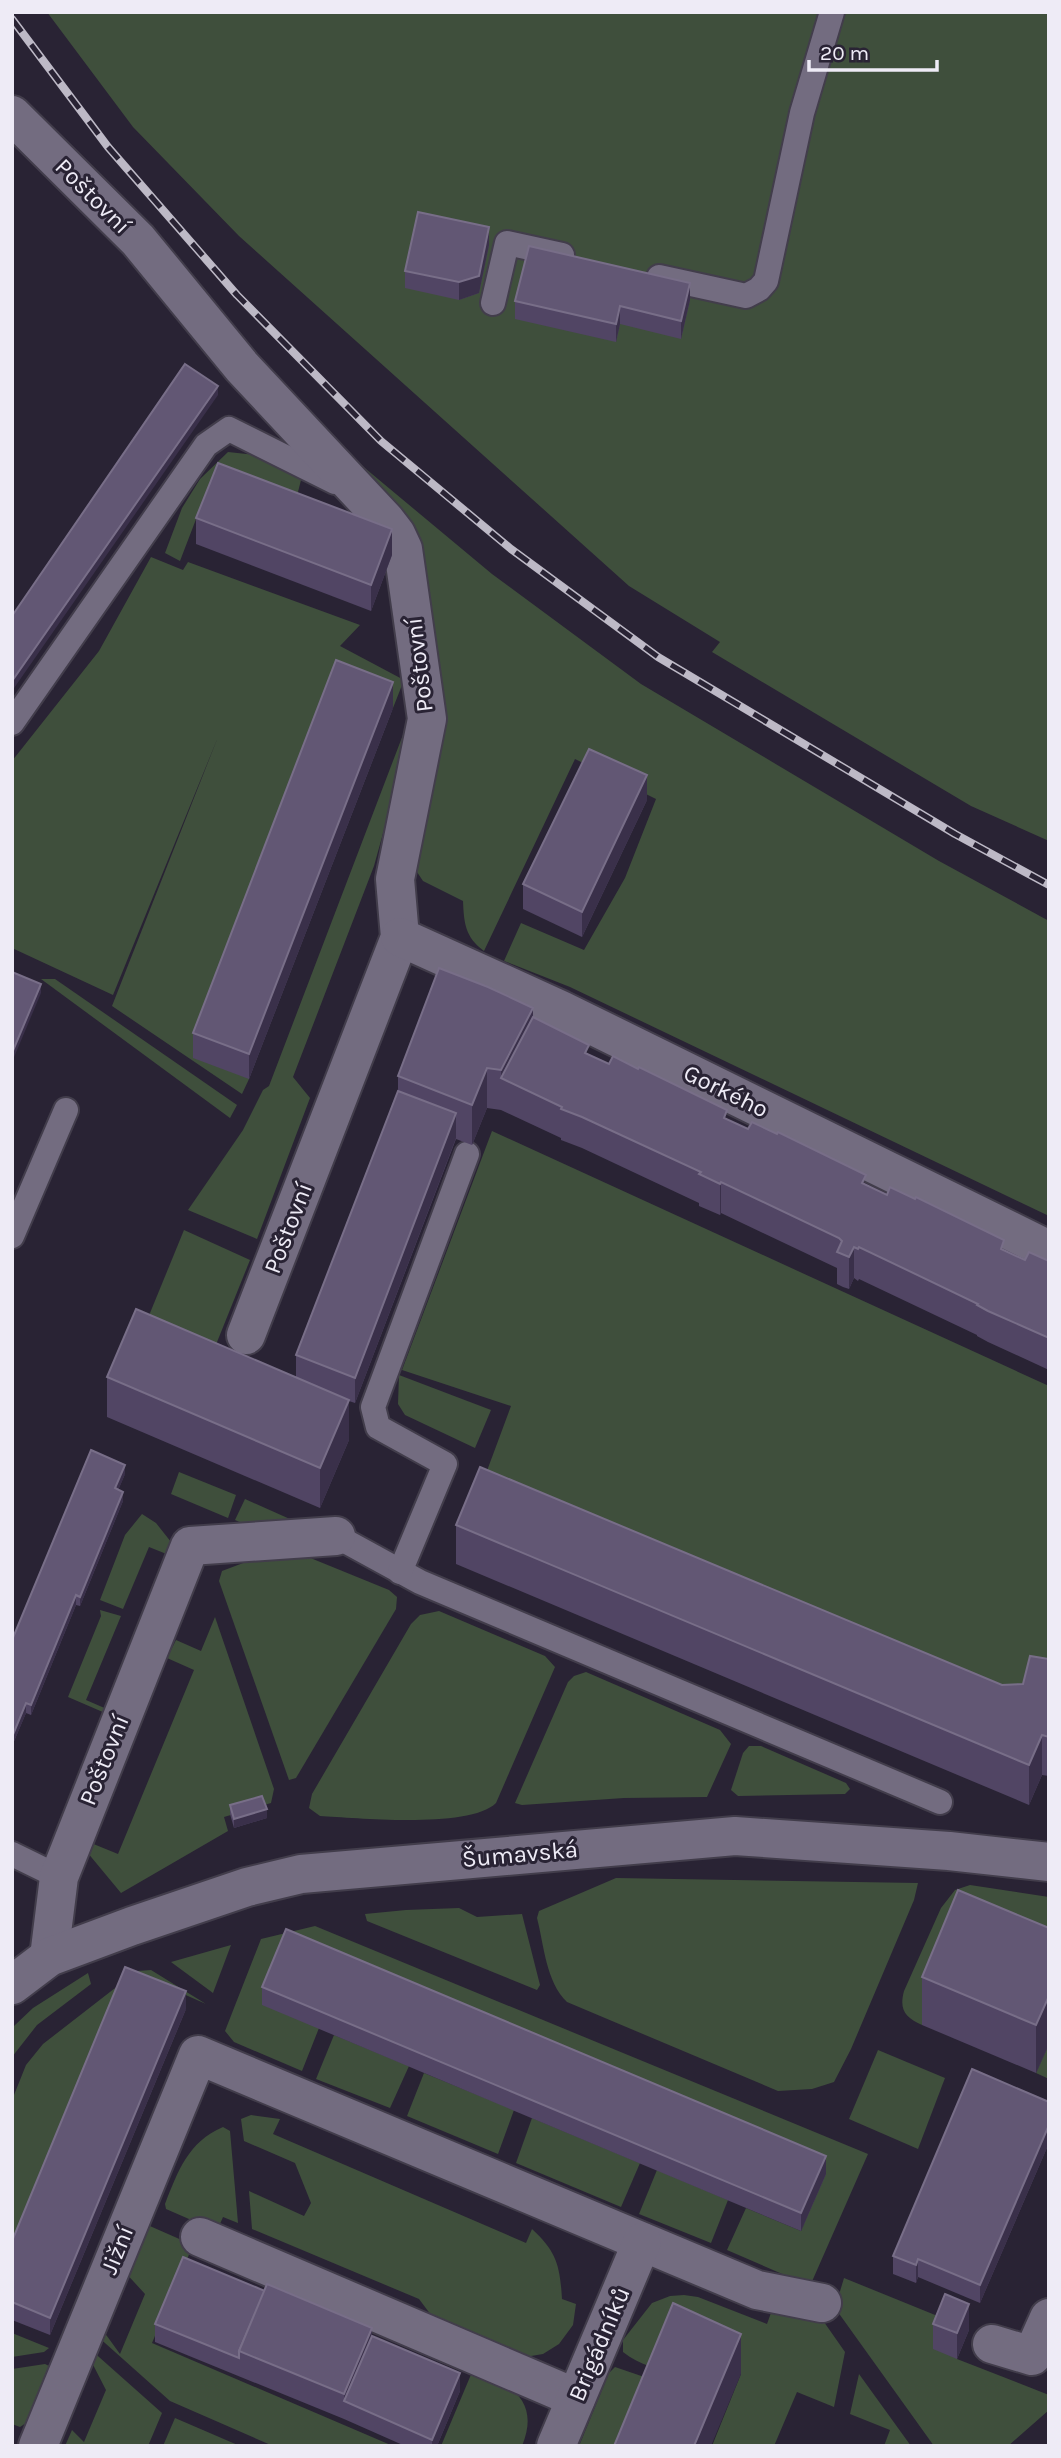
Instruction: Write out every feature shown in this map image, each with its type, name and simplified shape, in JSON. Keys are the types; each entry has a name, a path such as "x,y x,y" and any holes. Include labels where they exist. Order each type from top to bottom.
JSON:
{"street":[{"name":"Poštovní","path":"12,115 138,240 242,367 391,528 403,549 427,719 395,879 400,937 246,1335"},
{"name":"Gorkého","path":"400,937 561,1010 1049,1250"},
{"name":"Poštovní","path":"49,1957 59,1877 190,1546 336,1536"},
{"name":"Šumavská","path":"12,1985 49,1957 247,1887 301,1874 735,1836 949,1851 1049,1862"},
{"name":"Jižní","path":"38,2446 198,2055 642,2242"},
{"path":"200,2237 576,2399"},
{"path":"642,2242 757,2290 822,2303"},
{"name":"Brigádníků","path":"556,2446 642,2242"},
{"path":"992,2344 1031,2356 1049,2318"}],"lane":[{"path":"640,272 746,296 759,289 766,281 802,113 832,12"},
{"path":"493,303 507,243 587,261"},
{"path":"12,723 206,445 229,429 335,482 350,483"},
{"path":"12,1236 66,1110"},
{"path":"400,1572 444,1464 378,1427 373,1407 467,1154"},
{"path":"336,1536 400,1572 940,1802"},
{"path":"12,1854 59,1877"}],"green space":[{"path":"47,12 1049,12 1049,841 971,806 712,652 720,642 629,586 239,236 133,127"},
{"path":"309,429 360,464 492,574 641,684 939,861 1049,921 1049,1216 570,987 504,961 521,923 584,950 625,878 656,799 575,759 484,951 478,946 467,929 463,901 423,881 417,872 413,849 421,562"},
{"path":"228,452 257,455 302,476 292,516 198,514 180,561 165,553 182,508 200,479"},
{"path":"151,557 183,570 188,562 360,625 340,646 404,680 393,708 337,686 249,1079 242,1094 112,1006 218,737 113,995 12,948 12,761 99,651"},
{"path":"409,719 414,721 374,866 293,1077 310,1098 257,1239 188,1210 243,1130 263,1090 269,1086"},
{"path":"41,979 55,979 237,1105 230,1118"},
{"path":"492,1131 1049,1386 1049,1689 1013,1716 478,1495 511,1406 402,1370"},
{"path":"184,1230 250,1260 209,1362 141,1335"},
{"path":"399,1375 491,1410 475,1448 405,1415 398,1404"},
{"path":"179,1472 236,1495 228,1518 171,1494"},
{"path":"245,1499 310,1528 244,1524 235,1520"},
{"path":"142,1514 156,1523 175,1547 169,1555 149,1547 123,1609 100,1600 125,1535"},
{"path":"308,1557 389,1590 397,1597 396,1609 296,1778 289,1780 219,1581 222,1571 251,1560"},
{"path":"100,1610 121,1616 86,1700 116,1713 112,1716 68,1697 101,1616"},
{"path":"439,1611 545,1656 555,1667 496,1803 482,1811 439,1819 385,1820 320,1816 309,1808 312,1794 411,1624 420,1615"},
{"path":"215,1617 274,1789 271,1803 224,1817 228,1831 121,1893 87,1852 91,1843 118,1854 194,1670 167,1658 176,1640 201,1651"},
{"path":"586,1672 720,1730 731,1744 707,1797 624,1798 522,1805 515,1803 568,1682 574,1676"},
{"path":"749,1746 761,1746 846,1783 850,1789 845,1794 738,1796 731,1790 743,1753"},
{"path":"616,1878 918,1883 914,1900 851,2049 834,2082 812,2089 778,2091 567,2002 560,1994 547,1963 537,1918 539,1911"},
{"path":"970,1885 1049,1897 1049,1977 958,1939 922,2025 905,2012 902,2003 904,1991 941,1908 955,1890"},
{"path":"459,1908 477,1917 522,1914 540,1985 537,1990 367,1921 365,1914"},
{"path":"315,1926 868,2154 810,2286 727,2250 746,2208 801,2231 825,2173 319,2028 302,2071 234,2042 225,2031 261,1939"},
{"path":"231,1945 213,1993 171,1962"},
{"path":"151,1970 206,2004 154,1981 12,2258 12,2100 26,2065 43,2044 137,1971"},
{"path":"88,1973 91,1984 37,2025 12,2057 14,2026 33,2008"},
{"path":"334,2035 409,2066 390,2108 316,2079"},
{"path":"1049,2044 1049,2079 1036,2073"},
{"path":"878,2050 945,2078 918,2149 849,2119"},
{"path":"424,2073 514,2110 498,2154 407,2116"},
{"path":"251,2115 280,2119 273,2134 526,2243 532,2229 556,2260 562,2299 576,2304 573,2325 559,2344 543,2354 525,2357 440,2327 419,2299 252,2229 249,2191 304,2216 311,2203 295,2163 244,2141 241,2119"},
{"path":"532,2118 640,2163 621,2207 516,2163"},
{"path":"223,2127 230,2131 238,2223 223,2217 220,2224 210,2220 205,2226 166,2209 165,2204 180,2169 193,2149 211,2133"},
{"path":"657,2170 728,2200 711,2243 639,2214"},
{"path":"143,2223 193,2245 152,2343 393,2446 273,2446 170,2401 96,2335 99,2325 120,2354 145,2294 123,2270"},
{"path":"844,2278 945,2319 957,2359 1049,2395 1049,2410 1008,2446 934,2446 835,2308"},
{"path":"670,2296 698,2297 767,2324 776,2299 824,2322 845,2352 834,2407 797,2392 774,2446 712,2446 741,2374 664,2370 649,2366 623,2352 623,2340 652,2303"},
{"path":"12,2333 49,2348 44,2352 12,2357"},
{"path":"90,2349 162,2413 148,2446 65,2446 72,2430 84,2442 106,2390 88,2355"},
{"path":"45,2364 49,2366 26,2423 20,2427 12,2424 12,2369"},
{"path":"475,2365 510,2387 524,2405 527,2430 522,2446 441,2446"},
{"path":"615,2367 656,2381 629,2446 579,2446 609,2373"},
{"path":"859,2374 911,2446 884,2446 890,2430 850,2414"},
{"path":"175,2418 240,2446 163,2446"}],"building":[{"path":"418,212 489,227 479,276 459,282 405,271"},
{"path":"529,246 690,283 681,321 620,306 616,324 515,301"},
{"path":"185,364 218,386 12,681 12,616"},
{"path":"218,463 392,529 371,585 196,518"},
{"path":"336,660 393,682 249,1054 193,1033"},
{"path":"589,749 647,775 582,912 523,884"},
{"path":"439,968 533,1008 501,1070 487,1068 472,1105 398,1076"},
{"path":"12,972 41,984 12,1053"},
{"path":"533,1017 589,1045 585,1053 609,1064 613,1056 638,1069 639,1067 727,1110 724,1118 748,1129 752,1122 777,1134 778,1132 866,1175 862,1183 887,1195 890,1187 915,1199 916,1197 1004,1240 1001,1249 1025,1260 1029,1252 1049,1261 1049,1338 859,1247 854,1247 849,1257 837,1252 842,1241 839,1238 561,1109 562,1107 501,1078"},
{"path":"398,1091 456,1113 355,1378 296,1355"},
{"path":"136,1309 349,1400 320,1468 107,1377"},
{"path":"91,1450 125,1465 115,1488 123,1492 80,1597 76,1595 31,1705 26,1703 12,1737 12,1640"},
{"path":"480,1467 1002,1685 1023,1684 1030,1656 1049,1659 1049,1737 1042,1735 1029,1765 456,1525"},
{"path":"262,1796 267,1809 234,1819 230,1805"},
{"path":"958,1890 1049,1928 1049,1996 1036,2025 922,1977"},
{"path":"286,1929 826,2156 801,2213 262,1987"},
{"path":"125,1967 186,1991 50,2318 12,2302 12,2241"},
{"path":"972,2069 1049,2102 1049,2125 980,2285 918,2259 916,2265 893,2256"},
{"path":"183,2257 265,2291 239,2351 239,2358 155,2324"},
{"path":"267,2284 372,2328 344,2394 239,2351"},
{"path":"945,2294 969,2304 957,2333 933,2324"},
{"path":"673,2303 741,2334 694,2446 614,2446"},
{"path":"372,2336 460,2373 432,2440 344,2401"}],"railway":[{"path":"12,19 108,147 237,295 381,441 511,549 658,657 955,834 1049,885"}]}
